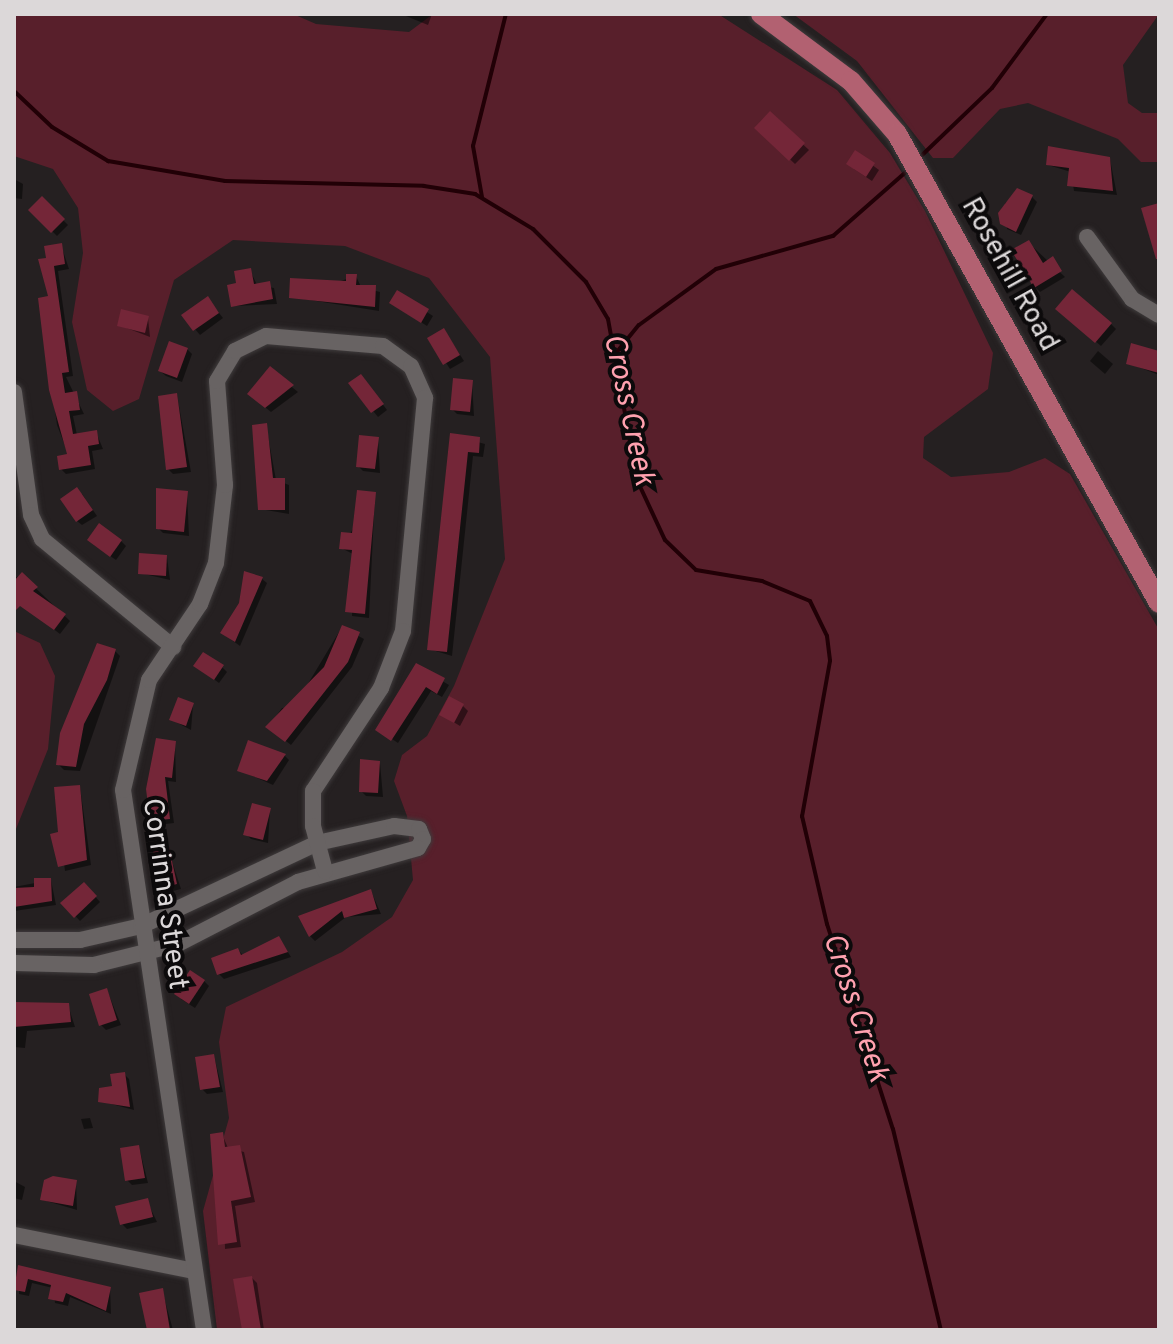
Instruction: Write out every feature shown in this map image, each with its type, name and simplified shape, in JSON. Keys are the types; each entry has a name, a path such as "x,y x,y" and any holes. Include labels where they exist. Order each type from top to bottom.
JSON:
{"main road":[{"name":"Rosehill Road","path":"771,17 851,81 897,134 1157,595"}],"street":[{"path":"1087,237 1125,291 1159,315"},
{"name":"Corrinna Street","path":"204,1330 124,816 125,764 149,680 200,604 221,537 225,476 216,390 229,358 249,342 275,336 374,344 405,360 425,398 403,631 381,688 319,774 311,808 325,871"},
{"path":"14,392 31,515 42,539 173,647"},
{"path":"14,940 80,940 141,926 317,843 394,826 419,829 423,839 418,848 325,871 145,953 94,965 14,963"},
{"path":"14,1235 194,1271"}],"shaded area":[{"path":"14,14 293,14 316,24 409,32 433,14 718,14 837,90 890,153 925,211 993,353 988,389 924,437 923,458 951,477 1009,472 1045,458 1070,474 1159,630 1159,1330 217,1330 203,1211 229,1118 219,1042 226,1007 342,952 392,917 413,880 407,816 394,781 402,755 427,736 454,686 505,559 490,357 429,278 345,246 233,240 174,280 139,399 113,411 87,390 72,322 83,253 78,208 53,169 14,156"},
{"path":"793,14 1159,14 1123,65 1128,103 1142,113 1159,113 1158,162 1141,162 1118,139 1028,103 1000,109 953,158 933,158 857,61"},
{"path":"14,631 40,643 55,676 48,749 14,834"}],"building":[{"path":"770,111 805,143 789,161 754,128"},
{"path":"1048,146 1110,157 1113,191 1067,186 1069,168 1046,165"},
{"path":"855,150 875,163 866,177 846,164"},
{"path":"1017,188 1033,195 1016,232 1000,224 998,213"},
{"path":"42,196 65,219 51,233 28,210"},
{"path":"1159,203 1159,259 1156,259 1141,208"},
{"path":"1029,240 1043,263 1053,256 1062,271 1034,288 1011,250"},
{"path":"62,243 65,264 54,266 69,372 62,373 65,393 77,391 80,410 69,411 73,434 97,430 99,444 88,446 91,465 59,470 57,456 67,454 49,390 38,298 48,296 38,259 46,258 44,246"},
{"path":"251,268 254,284 270,281 273,299 231,307 227,285 236,283 234,271"},
{"path":"346,274 357,274 356,285 376,285 375,307 289,298 290,278 346,281"},
{"path":"1072,289 1112,323 1095,343 1055,309"},
{"path":"397,290 429,309 421,323 389,303"},
{"path":"208,296 219,313 193,331 181,315"},
{"path":"121,309 149,316 145,333 117,326"},
{"path":"444,328 460,355 443,365 427,338"},
{"path":"169,341 188,348 177,378 158,371"},
{"path":"1131,343 1159,351 1159,373 1126,364"},
{"path":"270,366 294,385 265,408 247,394"},
{"path":"361,374 384,404 371,413 348,383"},
{"path":"453,378 473,380 470,412 450,410"},
{"path":"177,393 187,467 166,470 158,396"},
{"path":"267,423 273,478 285,478 285,510 258,510 252,425"},
{"path":"450,433 480,437 479,453 468,452 447,652 427,650"},
{"path":"359,435 379,437 375,469 356,467"},
{"path":"77,487 93,510 76,522 60,499"},
{"path":"156,488 188,491 184,532 156,529"},
{"path":"357,490 376,492 365,614 345,612 352,550 339,549 341,532 352,533"},
{"path":"99,523 122,540 110,557 87,540"},
{"path":"139,553 167,555 166,576 138,574"},
{"path":"244,571 263,577 235,642 220,633 239,603"},
{"path":"22,572 38,587 33,591 66,614 54,630 20,606 14,612 14,581"},
{"path":"342,625 360,632 348,662 285,742 265,727 324,667"},
{"path":"97,643 116,649 107,680 84,724 76,767 56,765 60,733"},
{"path":"203,652 224,665 214,680 193,666"},
{"path":"416,663 445,678 437,694 426,687 391,741 375,730"},
{"path":"449,696 464,704 454,723 439,715"},
{"path":"178,697 194,703 186,726 169,720"},
{"path":"156,738 176,741 172,778 165,777 170,819 150,821 146,789"},
{"path":"248,740 286,754 267,781 237,771"},
{"path":"360,759 380,761 378,793 359,792"},
{"path":"80,785 87,860 58,867 50,834 58,832 54,787"},
{"path":"252,803 271,808 263,840 243,835"},
{"path":"169,847 177,884 162,888 153,851"},
{"path":"34,878 51,878 52,901 14,907 14,888 34,887"},
{"path":"84,882 97,896 74,918 60,903"},
{"path":"371,889 377,909 344,918 342,911 309,937 298,916"},
{"path":"279,936 288,952 217,975 211,958 238,948 241,955"},
{"path":"190,970 205,980 189,1004 174,994"},
{"path":"107,988 117,1020 99,1026 89,994"},
{"path":"14,1002 69,1003 71,1022 14,1027"},
{"path":"214,1054 220,1087 200,1090 195,1057"},
{"path":"125,1072 130,1107 98,1102 99,1088 112,1086 110,1074"},
{"path":"223,1132 225,1147 240,1145 251,1197 231,1201 237,1242 218,1245 210,1134"},
{"path":"139,1145 145,1178 125,1181 120,1148"},
{"path":"53,1176 77,1180 73,1206 40,1200 44,1180"},
{"path":"148,1198 153,1217 120,1225 115,1206"},
{"path":"18,1265 111,1287 106,1311 66,1293 63,1302 48,1299 51,1285 28,1279 25,1292 14,1290"},
{"path":"252,1276 261,1330 242,1330 233,1279"},
{"path":"163,1288 170,1330 147,1330 139,1293"}],"waterway":[{"path":"482,197 473,146 506,14"},
{"path":"919,158 992,88 1047,14"},
{"name":"Cross Creek","path":"14,91 52,127 108,161 225,181 424,186 475,194 533,229 586,282 608,319 637,480 665,540 696,570 762,581 810,601 827,636 830,661 802,816 827,924 893,1129 941,1330"},
{"path":"616,353 639,325 716,269 833,236 908,170"}]}
